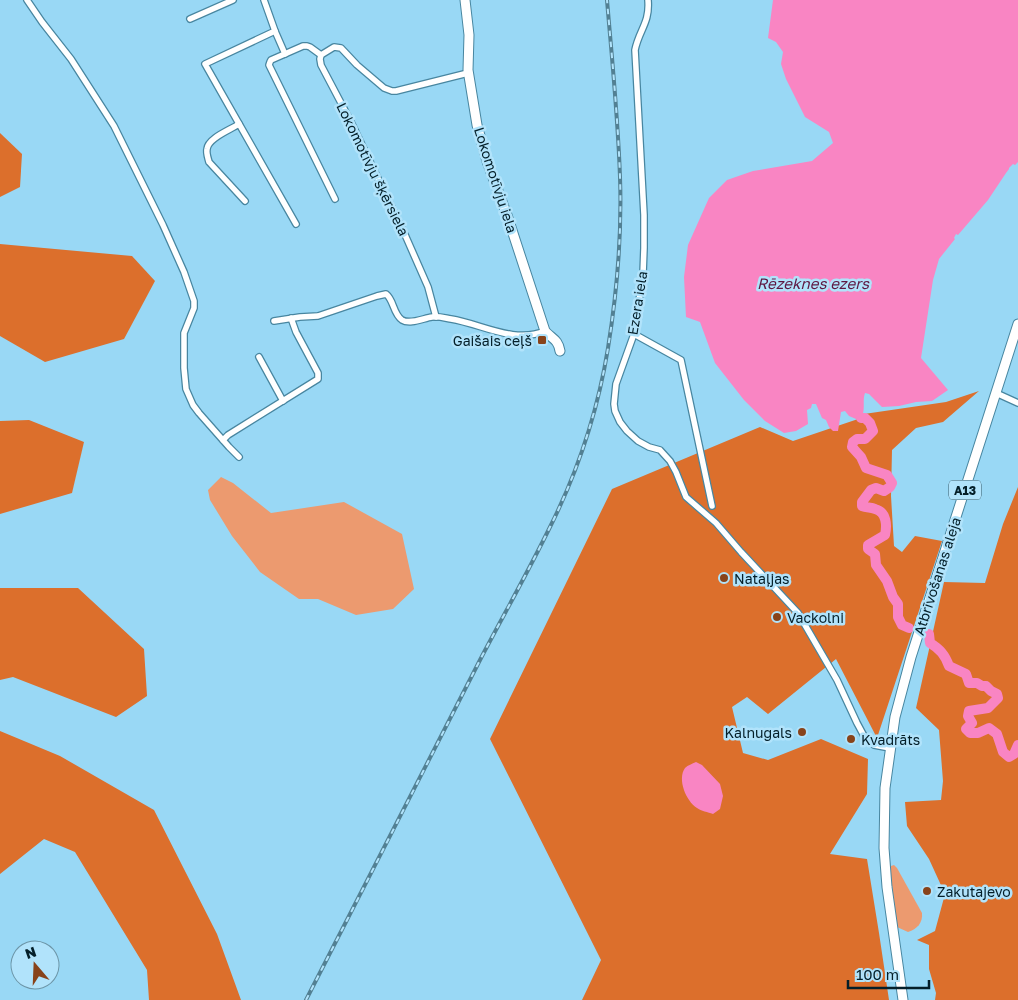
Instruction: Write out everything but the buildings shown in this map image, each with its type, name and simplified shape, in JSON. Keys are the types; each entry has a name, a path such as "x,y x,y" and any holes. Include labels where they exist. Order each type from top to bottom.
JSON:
{"main road":[{"name":"Lokomotīvju iela","path":"465,0 469,35 468,73 482,144 545,331 556,340 560,351"},
{"name":"Atbrīvošanas aleja","path":"890,748 899,700 911,657 1018,324"},
{"name":"A13","path":"890,748 885,788 884,848 887,887 903,1000"}],"street":[{"path":"27,0 71,60 114,126 163,225 184,272 194,302 194,308 183,340 186,389 193,404 239,457"},
{"path":"190,19 233,0"},
{"path":"264,0 285,54"},
{"name":"Ezera iela","path":"648,0 648,15 635,50 644,215 643,274 634,334 616,384 614,395 615,412 627,431 638,441 660,450 670,460 686,497 716,524 798,613 837,680 864,736 874,745 890,748"},
{"path":"275,31 205,64 296,224"},
{"path":"335,199 269,67 271,60 307,46 321,55 334,47 340,48 384,88 392,91 468,73"},
{"name":"Lokomotīvju šķērsiela","path":"321,55 321,65 365,150 427,283 436,317"},
{"path":"239,124 211,140 207,147 207,154 209,162 245,201"},
{"path":"274,321 318,316 386,294 390,297 398,316 402,320 411,321 436,317 453,319 514,335 534,335 545,331"},
{"path":"223,440 228,435 315,382 318,378 318,373 293,326 291,318"},
{"path":"634,334 681,360 712,506"},
{"path":"259,357 284,401"},
{"path":"996,393 1018,403"}],"shaded area":[{"path":"0,133 22,154 20,187 0,197"},
{"path":"0,244 132,256 155,281 124,339 45,362 0,336"},
{"path":"979,391 943,422 916,428 892,450 891,496 894,546 902,552 915,536 942,541 877,738 836,659 768,714 747,697 732,707 743,753 768,760 821,739 868,759 867,794 830,854 867,859 889,1000 582,1000 601,960 490,739 612,489 760,427 793,441 861,418 864,414 946,402"},
{"path":"29,420 84,442 72,493 0,514 0,421"},
{"path":"221,477 233,483 271,513 344,502 402,534 414,589 393,609 356,615 318,599 299,599 260,572 232,536 210,500 208,490"},
{"path":"1018,487 1018,1000 935,1000 936,993 929,969 929,945 917,940 935,931 945,894 929,859 907,826 905,802 941,800 943,781 939,730 916,708 944,582 985,583 1003,524"},
{"path":"0,588 78,588 144,649 147,696 116,717 13,677 0,680"},
{"path":"0,731 60,756 154,810 217,934 241,1000 149,1000 147,970 75,852 44,839 0,874"},
{"path":"894,865 922,913 922,920 919,925 908,932 897,927 890,869"}],"water":[{"name":"Rēzeknes ezers","path":"773,0 1018,0 1018,162 1009,168 988,200 958,235 956,234 955,239 939,259 933,280 921,358 948,390 932,401 882,407 869,394 865,393 861,418 856,419 849,416 845,411 841,412 838,431 833,431 829,427 826,420 822,418 816,404 812,404 811,408 807,410 808,424 796,431 784,433 765,421 744,400 715,363 700,322 686,317 684,277 688,245 709,198 727,180 753,171 812,161 833,143 829,132 805,117 786,79 781,64 783,52 776,42 768,38"},
{"path":"696,762 702,765 720,784 723,796 720,809 713,814 700,810 693,805 686,795 682,784 685,768"}],"waterway":[{"path":"861,418 865,418 870,423 873,431 865,439 857,439 853,442 852,447 861,457 866,468 887,475 892,483 884,491 876,488 871,490 862,502 862,506 873,508 882,513 886,524 885,535 868,545 868,549 875,554 876,565 887,581 898,604 898,617 902,625 909,628"},
{"path":"929,634 930,643 942,653 949,666 966,674 969,683 986,686 997,694 998,698 988,708 969,711 968,716 972,723 966,729 970,733 978,733 989,728 997,734 1003,752 1009,757 1014,754 1018,745"}],"railway":[{"path":"306,1000 550,527 578,462 593,417 604,371 611,327 618,263 620,220 618,133 607,0"}],"place":[{"name":"Gaišais ceļš","path":"542,340"},
{"name":"Nataļjas","path":"724,578"},
{"name":"Vackolni","path":"777,617"},
{"name":"Kalnugals","path":"802,732"},
{"name":"Kvadrāts","path":"851,739"},
{"name":"Zakutajevo","path":"927,891"}]}
